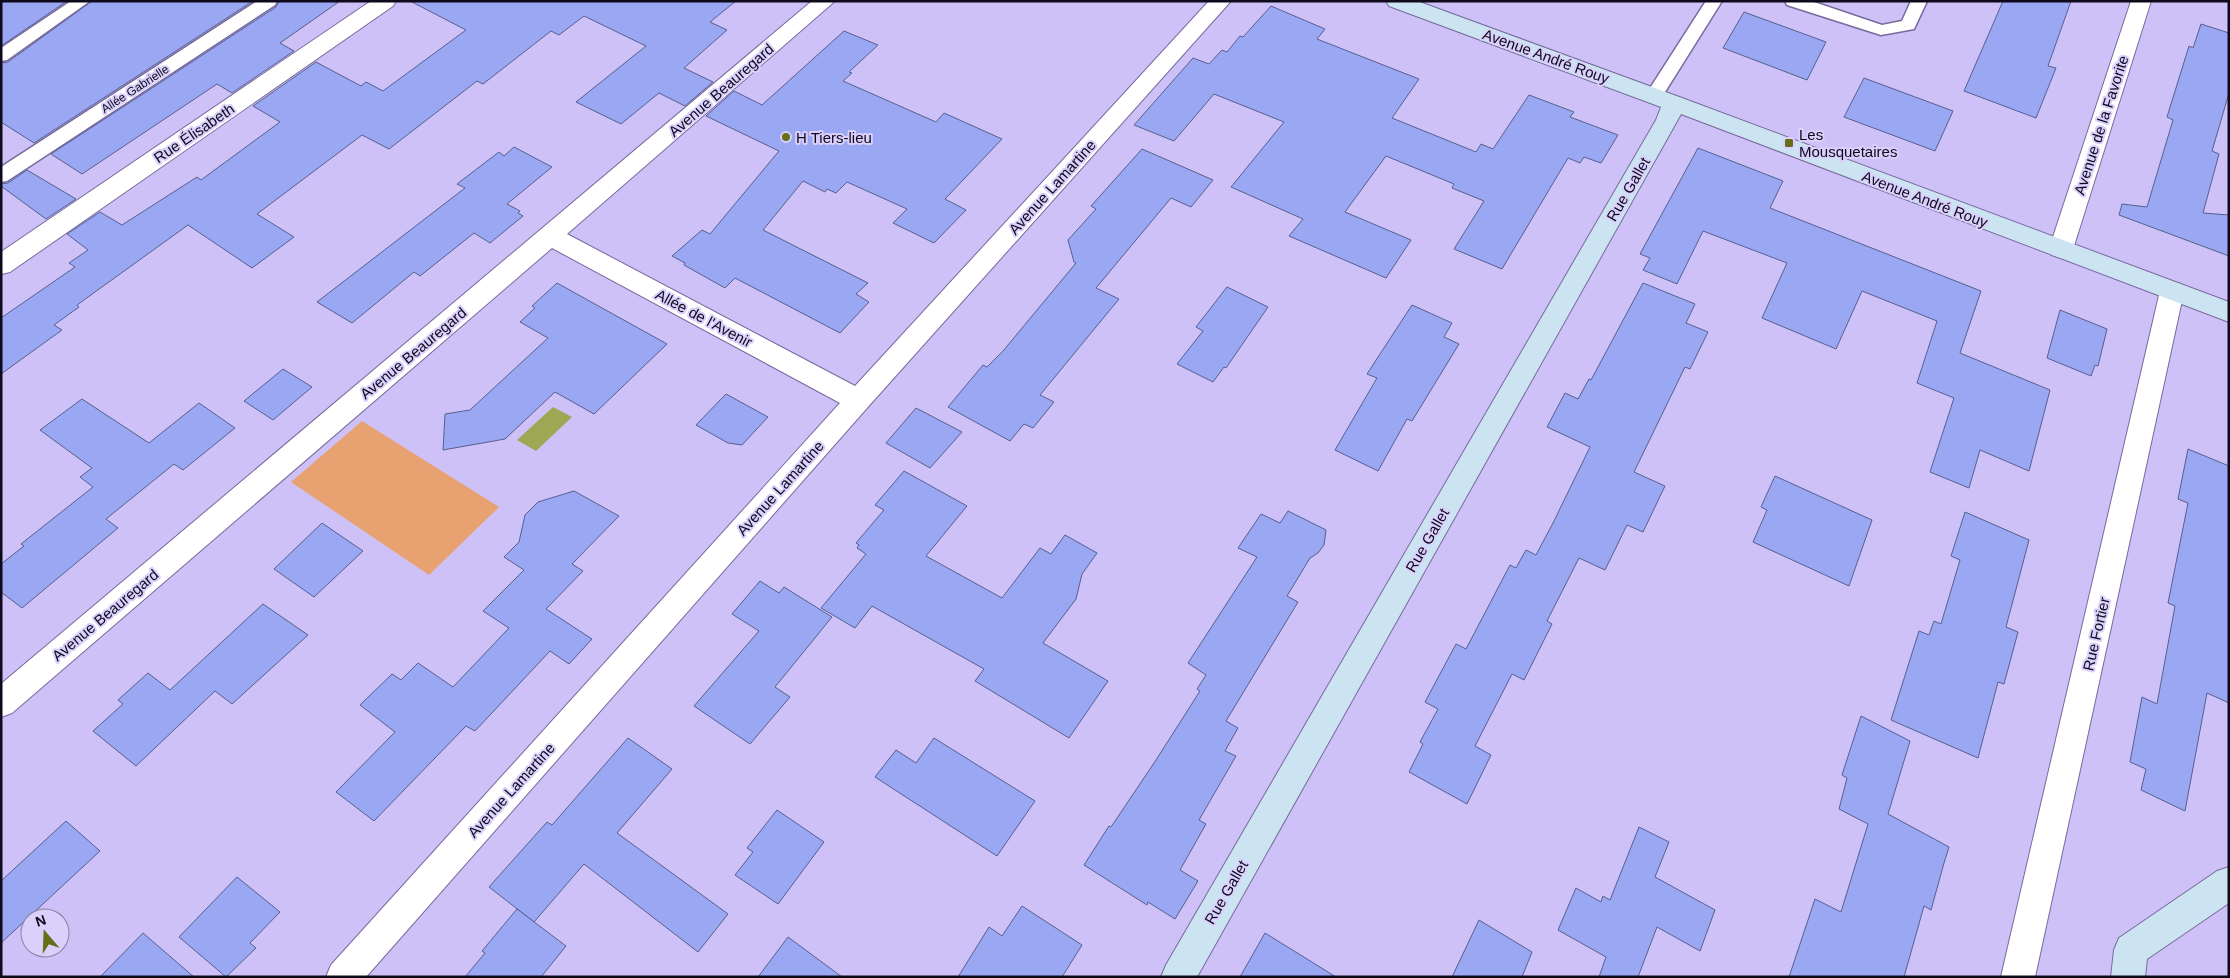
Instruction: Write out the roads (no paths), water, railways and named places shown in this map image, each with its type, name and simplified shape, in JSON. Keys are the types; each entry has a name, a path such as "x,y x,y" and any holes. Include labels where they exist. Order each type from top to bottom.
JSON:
{"street":[{"name":"Rue Élisabeth","path":"1,265 386,1"},
{"name":"Avenue Beauregard","path":"1,703 825,1"},
{"name":"Avenue Lamartine","path":"343,977 858,400 1221,1"},
{"name":"Avenue André Rouy","path":"1396,1 1664,99 2229,312"},
{"name":"Avenue de la Favorite","path":"2061,249 2141,1"},
{"name":"Rue Gallet","path":"1178,977 1662,129 1664,99"},
{"name":"Allée de l'Avenir","path":"550,236 858,400"},
{"name":"Rue Fortier","path":"2018,977 2172,291"},
{"path":"2128,977 2131,950 2229,883"}],"lane":[{"path":"1,56 82,1"},
{"name":"Allée Gabrielle","path":"1,176 269,1"},
{"path":"1664,99 1714,1"},
{"path":"1793,1 1881,30 1908,25 1919,1"}],"place":[{"name":"H Tiers-lieu","path":"786,137"},
{"name":"Les Mousquetaires","path":"1789,143"}]}
